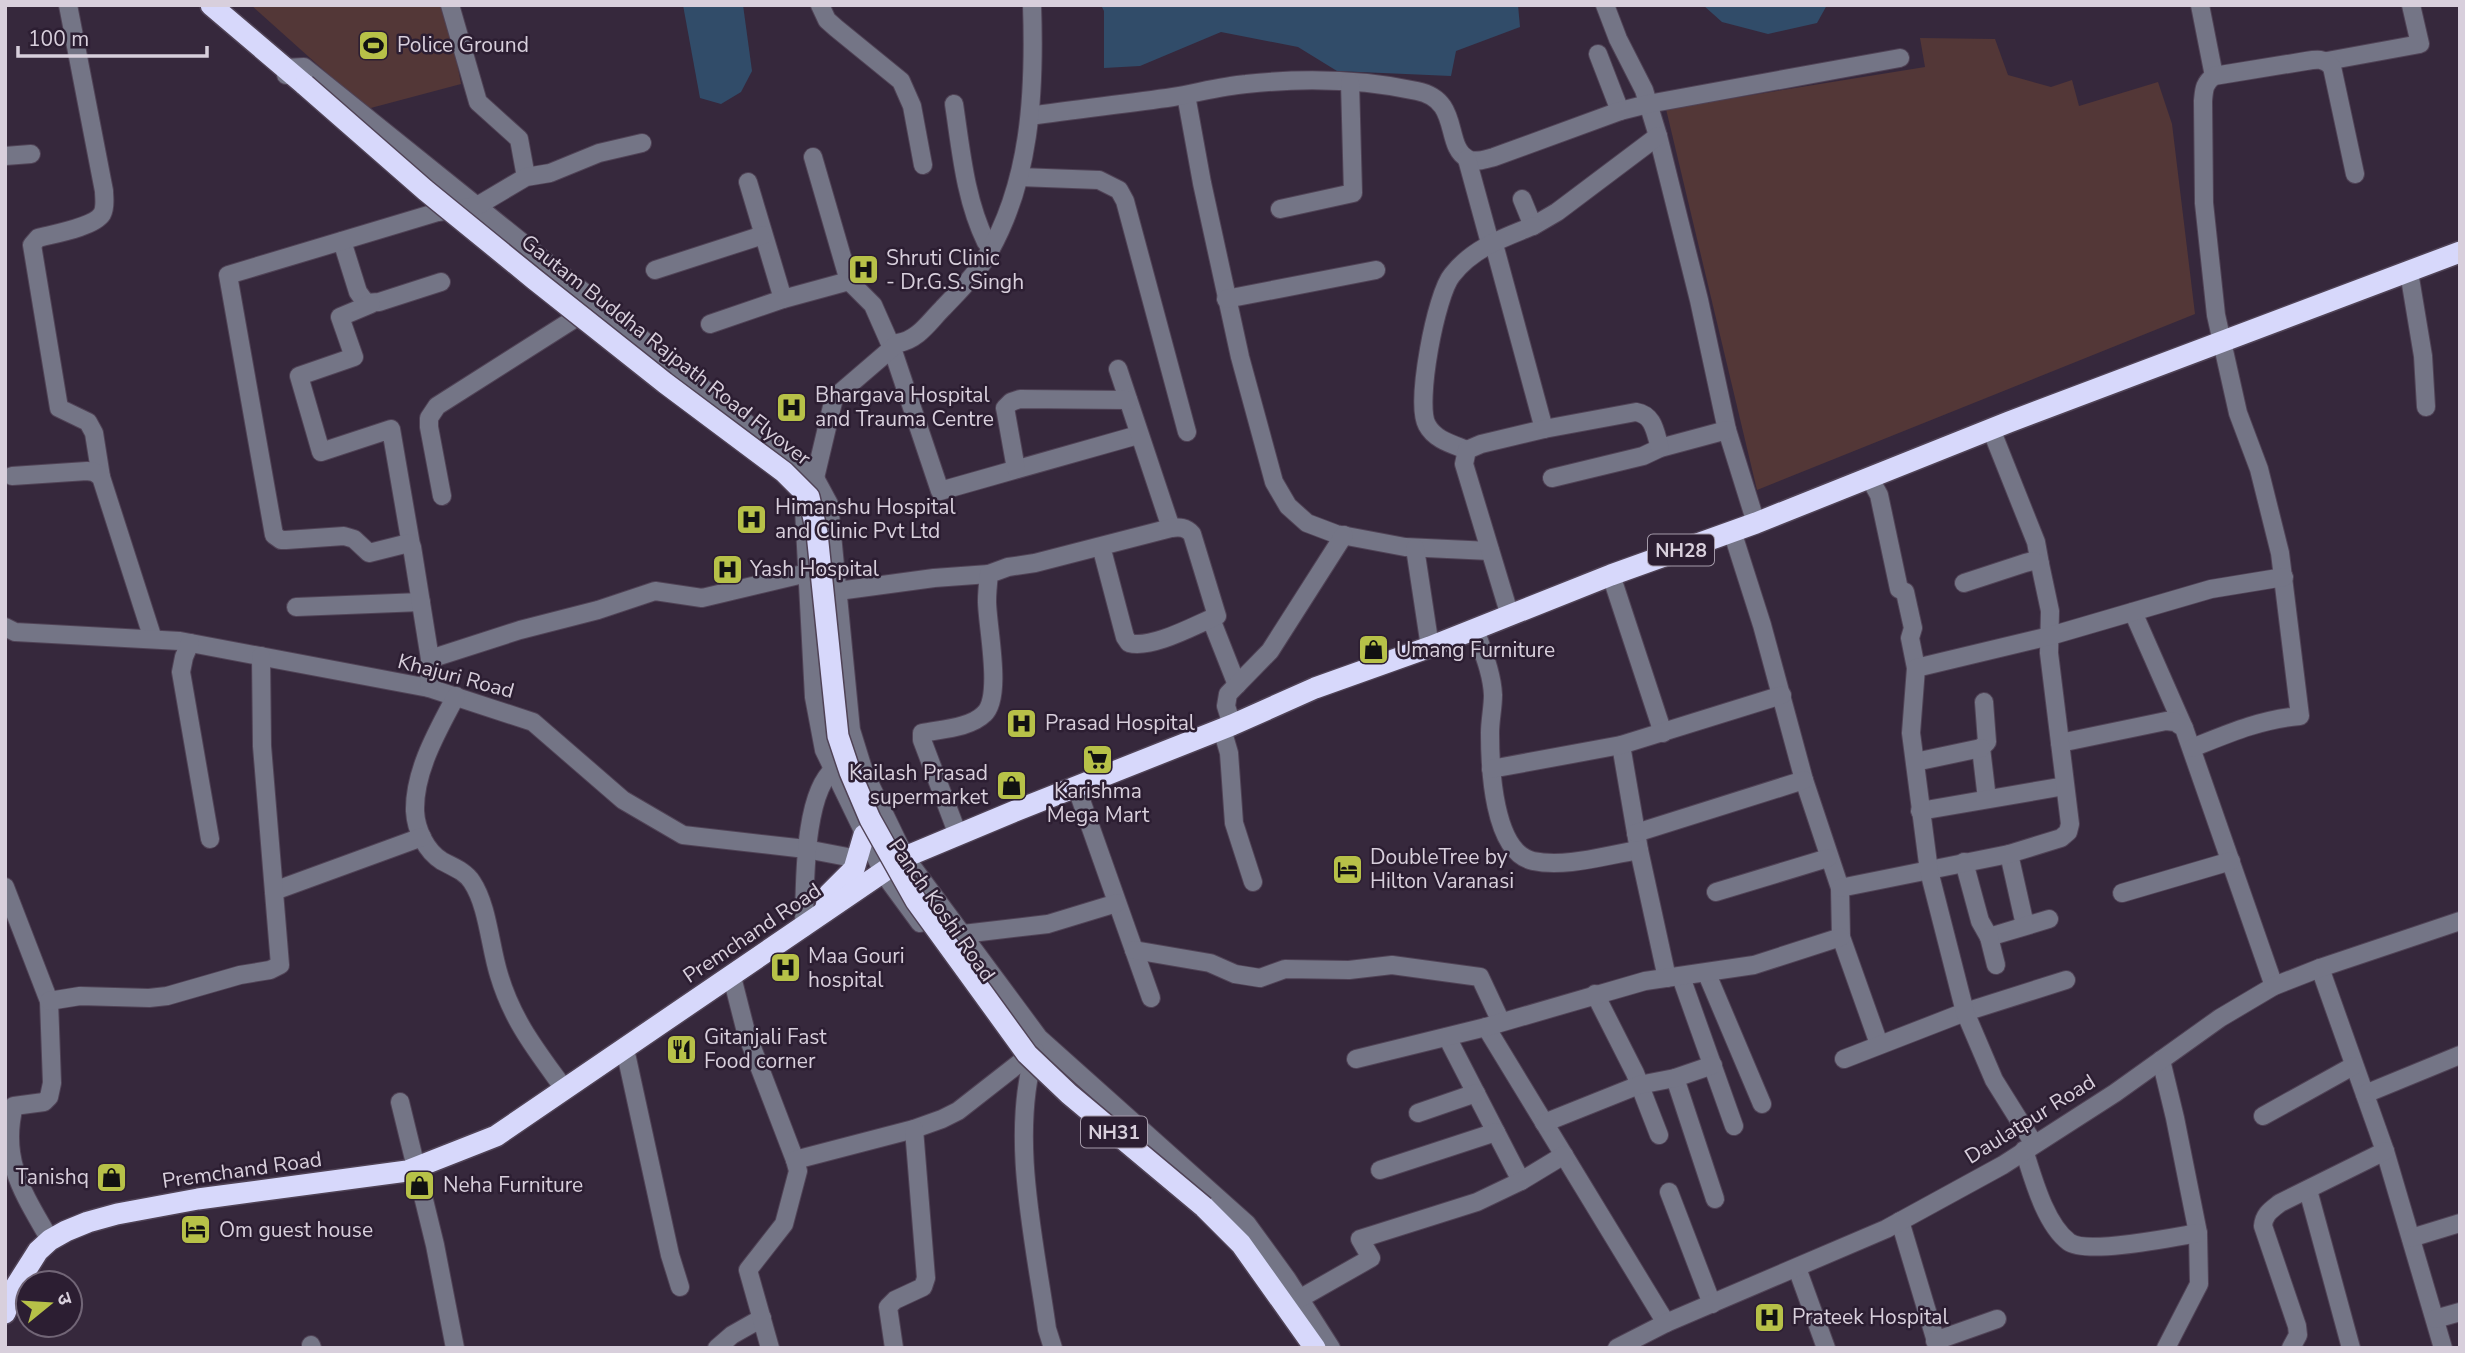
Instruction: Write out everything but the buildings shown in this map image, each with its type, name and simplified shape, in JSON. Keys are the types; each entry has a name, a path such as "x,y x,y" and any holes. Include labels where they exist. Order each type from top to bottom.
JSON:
{"highway":[{"name":"NH31","path":"211,5 285,68"},
{"name":"Gautam Buddha Rajpath Road Flyover","path":"285,68 425,190 665,383 784,472 809,497 817,533 838,736 870,819 916,901 1027,1054 1069,1094 1204,1207 1241,1244 1315,1348"},
{"name":"NH28","path":"905,857 1227,727 1315,688 1430,647 1611,575 1756,523 1991,429 2460,252"},
{"path":"824,914 829,894 854,869 864,835"},
{"name":"Premchand Road","path":"5,1286 20,1258 47,1235 89,1222 198,1199 370,1178 486,1141 522,1120 884,874 905,857"},
{"name":"Premchand Road","path":"5,1313 15,1289 47,1235"}],"street":[{"path":"68,5 104,191 104,207 101,215 93,222 38,239 32,245 59,408 88,422 94,433 102,477 153,639"},
{"path":"450,5 478,102 519,139 526,177"},
{"path":"820,5 827,20 901,81 912,106 923,164"},
{"path":"895,345 902,332 971,266 986,242 1000,208 1013,161 1021,113 1023,72 1020,5"},
{"name":"Panch Koshi Road","path":"1032,5 1030,116 1019,177 1006,216 984,261 962,289 911,341 895,345 834,398 815,478 804,509 814,698 824,750 884,874 1026,1066 1176,1192 1222,1235 1260,1280 1305,1348"},
{"path":"1605,5 1618,39 1644,90 1658,136 1699,300 1727,430 1756,523"},
{"path":"2200,5 2214,76"},
{"path":"2192,748 2265,721 2300,716 2280,553 2259,469 2232,390 2216,315 2204,203 2204,88 2207,81 2214,76 2319,59 2327,61 2420,44 2411,5"},
{"path":"1598,54 1620,111"},
{"path":"1467,159 1476,161 1494,157 1620,111 1648,104 1900,58"},
{"path":"2327,61 2332,67 2355,174"},
{"path":"804,509 793,490 438,212 288,82 285,68 304,66 815,478"},
{"path":"1030,116 1244,84 1294,81 1350,82 1397,87 1430,95 1441,103 1457,145 1467,159 1490,243 1495,248 1544,429"},
{"path":"1280,209 1353,193 1350,82"},
{"path":"1186,94 1226,299 1274,482 1288,506 1307,523 1344,535 1415,548 1490,551"},
{"path":"954,104 967,185 986,242"},
{"path":"1658,136 1557,212 1533,226 1490,243 1468,258 1450,277 1428,354 1423,410 1426,424 1437,438 1467,450 1480,444 1544,429 1636,412 1645,413 1651,419 1660,448"},
{"path":"411,545 402,543 367,553 354,539 344,536 281,540 277,538 272,529 228,275 438,212 477,206 526,177 550,173 599,153 642,143"},
{"path":"5,156 31,153"},
{"path":"813,157 849,281 873,305 895,345 940,491 1138,435"},
{"path":"1019,177 1099,180 1119,190 1125,201 1140,252 1187,432"},
{"path":"748,182 783,299"},
{"path":"1522,199 1533,226"},
{"path":"655,270 763,234"},
{"path":"342,241 360,297 371,304"},
{"path":"1226,299 1376,270"},
{"path":"2409,272 2423,356 2426,407"},
{"path":"710,324 783,299 849,281"},
{"path":"429,688 430,660 391,429 321,452 299,376 355,357 340,317 371,304 441,282"},
{"path":"442,496 429,427 432,411 574,319"},
{"path":"1118,369 1171,528"},
{"path":"1016,469 1005,408 1011,402 1020,399 1087,402 1128,400"},
{"path":"1840,888 2009,854 2061,838 2068,832 2070,824 2049,653 2049,602 2036,542 1991,429"},
{"path":"1552,478 1643,456 1660,448 1727,430"},
{"path":"1467,450 1464,464 1510,616"},
{"path":"12,477 87,471 102,477"},
{"path":"1870,477 1879,495 1899,589 1905,592 1913,628 1910,638 1916,668 1911,733 1928,871 1965,1012 1994,1080 2029,1147 2039,1195 2058,1230 2070,1243 2084,1247 2143,1242 2198,1233"},
{"name":"Panch Koshi Road","path":"815,478 829,504 851,730 859,757 905,857 1038,1038 1247,1224 1331,1348"},
{"path":"430,660 520,630 598,610 655,591 702,598 807,574 837,582 989,574 1008,567 1171,528 1188,529 1192,534 1217,616 1159,640 1136,645 1129,643 1125,637 1101,546"},
{"path":"1732,531 1762,625 1804,780 1840,888 1842,937 1879,1044"},
{"path":"1253,882 1234,823 1226,706 1228,694 1255,670 1270,651 1344,535"},
{"path":"1415,548 1430,647"},
{"path":"1964,583 2025,563 2033,561 2039,564"},
{"path":"958,835 922,740 922,733 964,724 984,715 988,708 992,694 987,604 989,574"},
{"path":"1611,575 1663,733"},
{"path":"1916,668 2050,636 2211,589 2284,578"},
{"path":"296,607 421,601"},
{"path":"2133,612 2192,748 2274,986"},
{"path":"1211,619 1237,685"},
{"name":"Khajuri Road","path":"5,627 15,632 190,643 429,688 533,722 623,800 683,835 806,849 858,859"},
{"path":"1475,629 1490,675 1493,695 1490,733 1492,769 1503,835 1520,857 1535,862 1566,862 1638,841 1804,780"},
{"path":"190,643 181,672 210,839"},
{"path":"49,1001 80,996 167,996 240,975 276,968 281,962 262,746 261,656"},
{"path":"1492,769 1620,745 1782,695"},
{"path":"456,696 436,734 420,779 415,812 422,837 430,851 462,871 474,885 498,974 514,1018 565,1090"},
{"path":"1914,762 1981,748 1987,742 1984,702"},
{"path":"2060,743 2166,721 2175,722 2184,728"},
{"path":"1620,745 1638,841 1674,977 1713,1065 1734,1126"},
{"path":"1981,748 1987,799"},
{"path":"804,928 806,849 816,797 833,769 859,757"},
{"path":"1076,786 1151,998"},
{"path":"1920,811 2065,786"},
{"path":"274,891 422,837"},
{"path":"2009,854 2025,926"},
{"path":"1716,892 1828,858"},
{"path":"2122,893 2231,861"},
{"path":"1964,862 1980,921 1989,937 1996,965"},
{"path":"5,887 13,924 49,1001 52,1083 49,1097 44,1102 11,1102 13,1108 9,1145 11,1164 47,1235"},
{"path":"963,934 1048,924 1117,903"},
{"path":"1989,937 2049,919"},
{"name":"Daulatpur Road","path":"1617,1348 1666,1323 1900,1222 2003,1165 2115,1093 2220,1018 2274,986 2319,968 2460,921"},
{"path":"1356,1059 1447,1037 1645,981 1754,965 1842,937"},
{"path":"1134,950 1210,963 1235,974 1260,978 1285,969 1349,970 1391,965 1480,977 1493,1024 1544,1123 1666,1323"},
{"path":"2319,968 2385,1151 2443,1348"},
{"path":"1707,974 1762,1104"},
{"path":"732,977 746,1032 798,1171 784,1224 748,1270 770,1348"},
{"path":"1843,1059 1965,1012 2066,980"},
{"path":"1595,994 1639,1085 1659,1135"},
{"path":"1447,1037 1521,1181"},
{"path":"1038,1038 1026,1066 1026,1174 1047,1329 1053,1348"},
{"path":"625,1049 670,1255 680,1287"},
{"path":"2365,1094 2460,1055"},
{"path":"2161,1060 2198,1233 2199,1284 2173,1344"},
{"path":"1544,1123 1639,1085 1675,1078 1713,1065"},
{"path":"794,1160 914,1129 958,1111 1026,1066"},
{"path":"2263,1116 2353,1066"},
{"path":"1675,1078 1715,1199"},
{"path":"1418,1112 1476,1093"},
{"path":"400,1102 435,1245 454,1348"},
{"path":"894,1348 888,1307 895,1300 923,1287 926,1278 914,1129"},
{"path":"1380,1170 1496,1132"},
{"path":"2291,1348 2298,1335 2297,1326 2263,1226 2263,1218 2280,1203 2385,1151"},
{"path":"1299,1298 1371,1258 1360,1239 1477,1202 1521,1181 1564,1155"},
{"path":"2308,1190 2351,1348"},
{"path":"1669,1192 1712,1304"},
{"path":"1900,1222 1936,1344 1997,1320"},
{"path":"2411,1238 2460,1223"},
{"path":"1797,1268 1826,1348"},
{"path":"2435,1319 2460,1311"},
{"path":"717,1348 732,1335 761,1318"}],"shaded area":[{"name":"Police Ground","path":"251,5 446,5 461,84 367,109"},
{"path":"1920,38 1995,39 2008,75 2051,87 2072,80 2079,106 2158,82 2172,124 2195,314 1757,490 1666,109 1925,67"}],"water":[{"path":"683,5 743,5 752,71 741,92 721,104 700,98"},
{"path":"1101,5 1518,5 1520,27 1456,51 1451,76 1337,71 1298,47 1221,32 1140,66 1104,68 1104,11"},
{"path":"1703,5 1827,5 1817,23 1768,34 1722,22"}],"place":[{"name":"Police Ground","path":"374,45"},
{"name":"Shruti Clinic - Dr.G.S. Singh","path":"863,270"},
{"name":"Bhargava Hospital and Trauma Centre","path":"792,407"},
{"name":"Himanshu Hospital and Clinic Pvt Ltd","path":"752,519"},
{"name":"Yash Hospital","path":"727,569"},
{"name":"Umang Furniture","path":"1373,650"},
{"name":"Prasad Hospital","path":"1022,723"},
{"name":"Karishma Mega Mart","path":"1098,759"},
{"name":"Kailash Prasad supermarket","path":"1011,785"},
{"name":"DoubleTree by Hilton Varanasi","path":"1347,869"},
{"name":"Maa Gouri hospital","path":"785,968"},
{"name":"Gitanjali Fast Food corner","path":"681,1049"},
{"name":"Tanishq","path":"112,1177"},
{"name":"Neha Furniture","path":"420,1185"},
{"name":"Om guest house","path":"196,1230"},
{"name":"Prateek Hospital","path":"1769,1317"}]}
